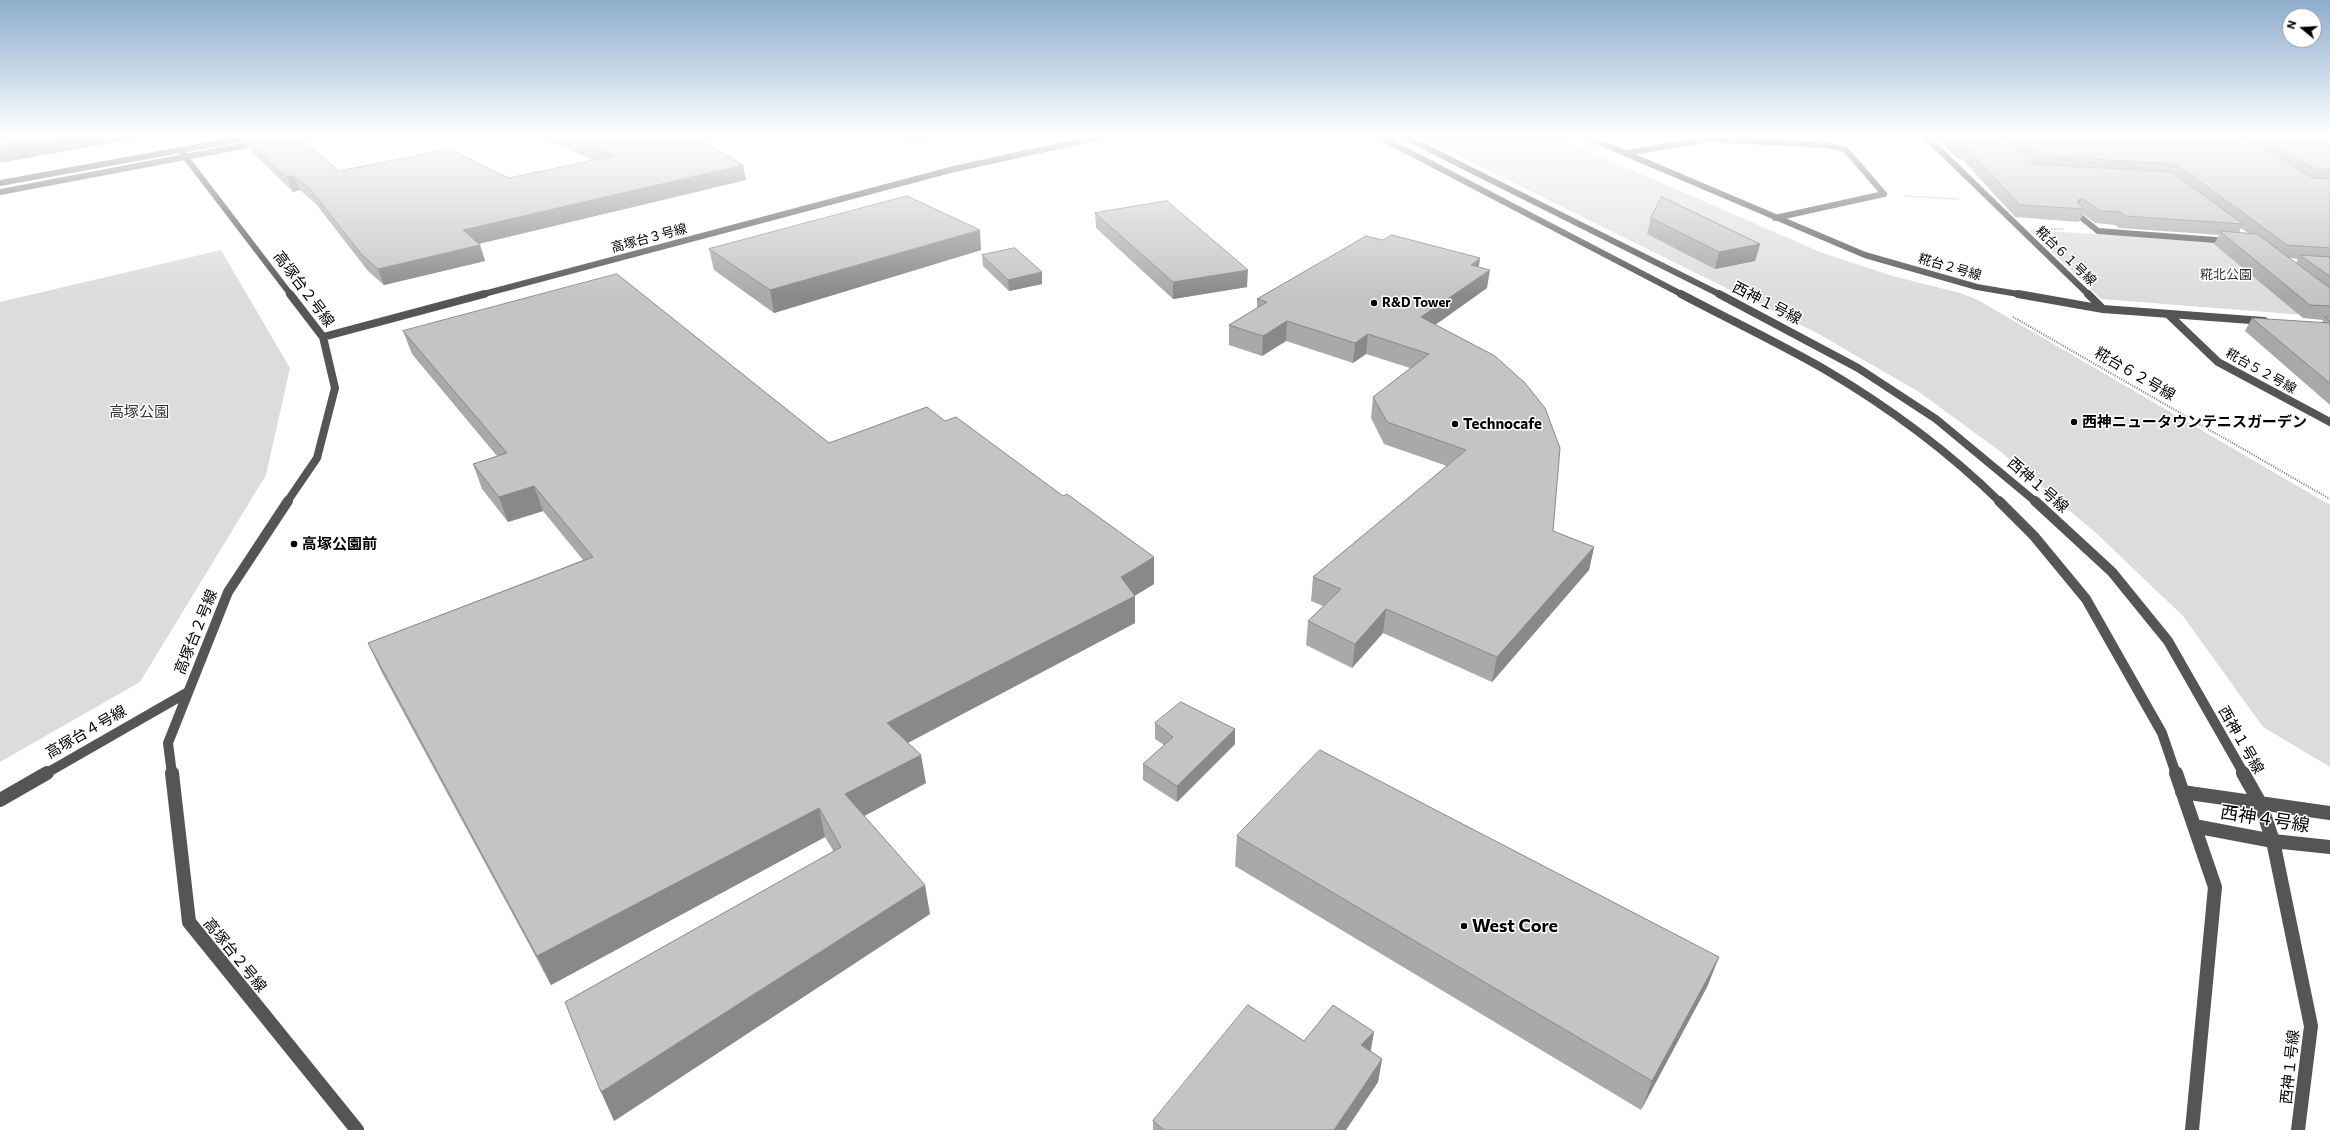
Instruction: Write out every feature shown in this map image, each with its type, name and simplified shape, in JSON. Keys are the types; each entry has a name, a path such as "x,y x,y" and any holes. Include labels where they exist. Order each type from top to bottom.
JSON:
{"street":[{"path":"0,192 11,190"},
{"name":"高塚台２号線","path":"210,190 323,337 335,388 318,458 228,592 168,743 189,922 357,1130"},
{"name":"高塚台３号線","path":"323,337 876,190"},
{"name":"西神１号線","path":"1481,190 1824,369 1914,429 1974,477 2034,536 2086,599 2162,733 2215,887 2192,1130"},
{"name":"西神１号線","path":"1510,190 1774,322 1858,368 1936,419 2045,510 2112,572 2168,641 2261,805 2273,841 2311,1026 2298,1130"},
{"name":"糀台２号線","path":"1711,190 1865,255 1977,287 2103,309 2169,316 2271,322"},
{"path":"1775,218 1884,194 1880,190"},
{"name":"糀台６１号線","path":"1980,190 2103,309"},
{"path":"2077,214 2098,231 2236,241"},
{"name":"糀台５２号線","path":"2169,316 2218,362 2330,422"},
{"name":"高塚台４号線","path":"0,800 188,692"},
{"name":"西神４号線","path":"2182,792 2261,805 2330,813"},
{"name":"西神４号線","path":"2194,826 2273,841 2330,847"}],"path":[{"path":"1884,194 1992,201"},
{"path":"2019,227 2098,231"},
{"name":"糀台６２号線","path":"2011,315 2330,499"}],"green space":[{"name":"西神ニュータウンテニスガーデン","path":"1528,190 1678,190 1820,252 1893,276 1960,293 1978,300 2330,505 2330,767 2263,727 2183,616 2097,534 2001,452 1919,392 1817,333"},
{"name":"糀北公園","path":"2029,230 2242,243 2330,317 2101,299"},
{"name":"高塚公園","path":"221,250 290,368 266,475 140,682 0,762 0,302"}],"building":[{"path":"311,190 636,190 463,230 480,245 378,269 362,255"},
{"path":"2006,190 2196,190 2243,224 2125,216 2121,212 2100,211 2082,198 2078,200 2078,203 2084,209 2020,205"},
{"path":"2211,190 2330,190 2330,248 2287,245"},
{"path":"907,196 980,230 770,290 709,249"},
{"path":"1662,197 1760,244 1719,252 1651,218"},
{"path":"1167,201 1248,270 1173,282 1095,213"},
{"path":"2220,231 2257,234 2330,288 2330,306 2310,305"},
{"path":"1392,235 1480,258 1471,265 1490,270 1421,317 1495,356 1525,383 1545,408 1560,448 1553,531 1594,547 1497,657 1386,609 1355,644 1308,621 1341,589 1313,577 1466,450 1387,422 1373,397 1429,354 1368,334 1355,343 1287,321 1263,336 1229,325 1267,302 1257,299 1366,236 1382,240"},
{"path":"1015,248 1042,272 1008,280 982,255"},
{"path":"2300,255 2330,257 2330,276"},
{"path":"617,274 829,443 927,407 945,421 956,417 1063,496 1067,494 1154,557 1121,577 1135,596 887,723 921,755 845,794 925,885 601,1092 565,1002 841,847 819,808 537,956 368,643 593,557 534,486 499,497 473,464 507,453 403,331"},
{"path":"2252,318 2330,323 2330,383"},
{"path":"1181,702 1235,729 1177,786 1143,764 1173,737 1155,723"},
{"name":"West Core","path":"1320,750 1719,957 1652,1081 1237,836"},
{"path":"1248,1005 1304,1041 1333,1005 1374,1032 1361,1045 1382,1059 1334,1130 1164,1130 1153,1121"}],"place":[{"name":"R&D Tower","path":"1374,303"},
{"name":"西神ニュータウンテニスガーデン","path":"2074,422"},
{"name":"Technocafe","path":"1455,424"},
{"name":"高塚公園前","path":"294,544"},
{"name":"West Core","path":"1464,926"}]}
